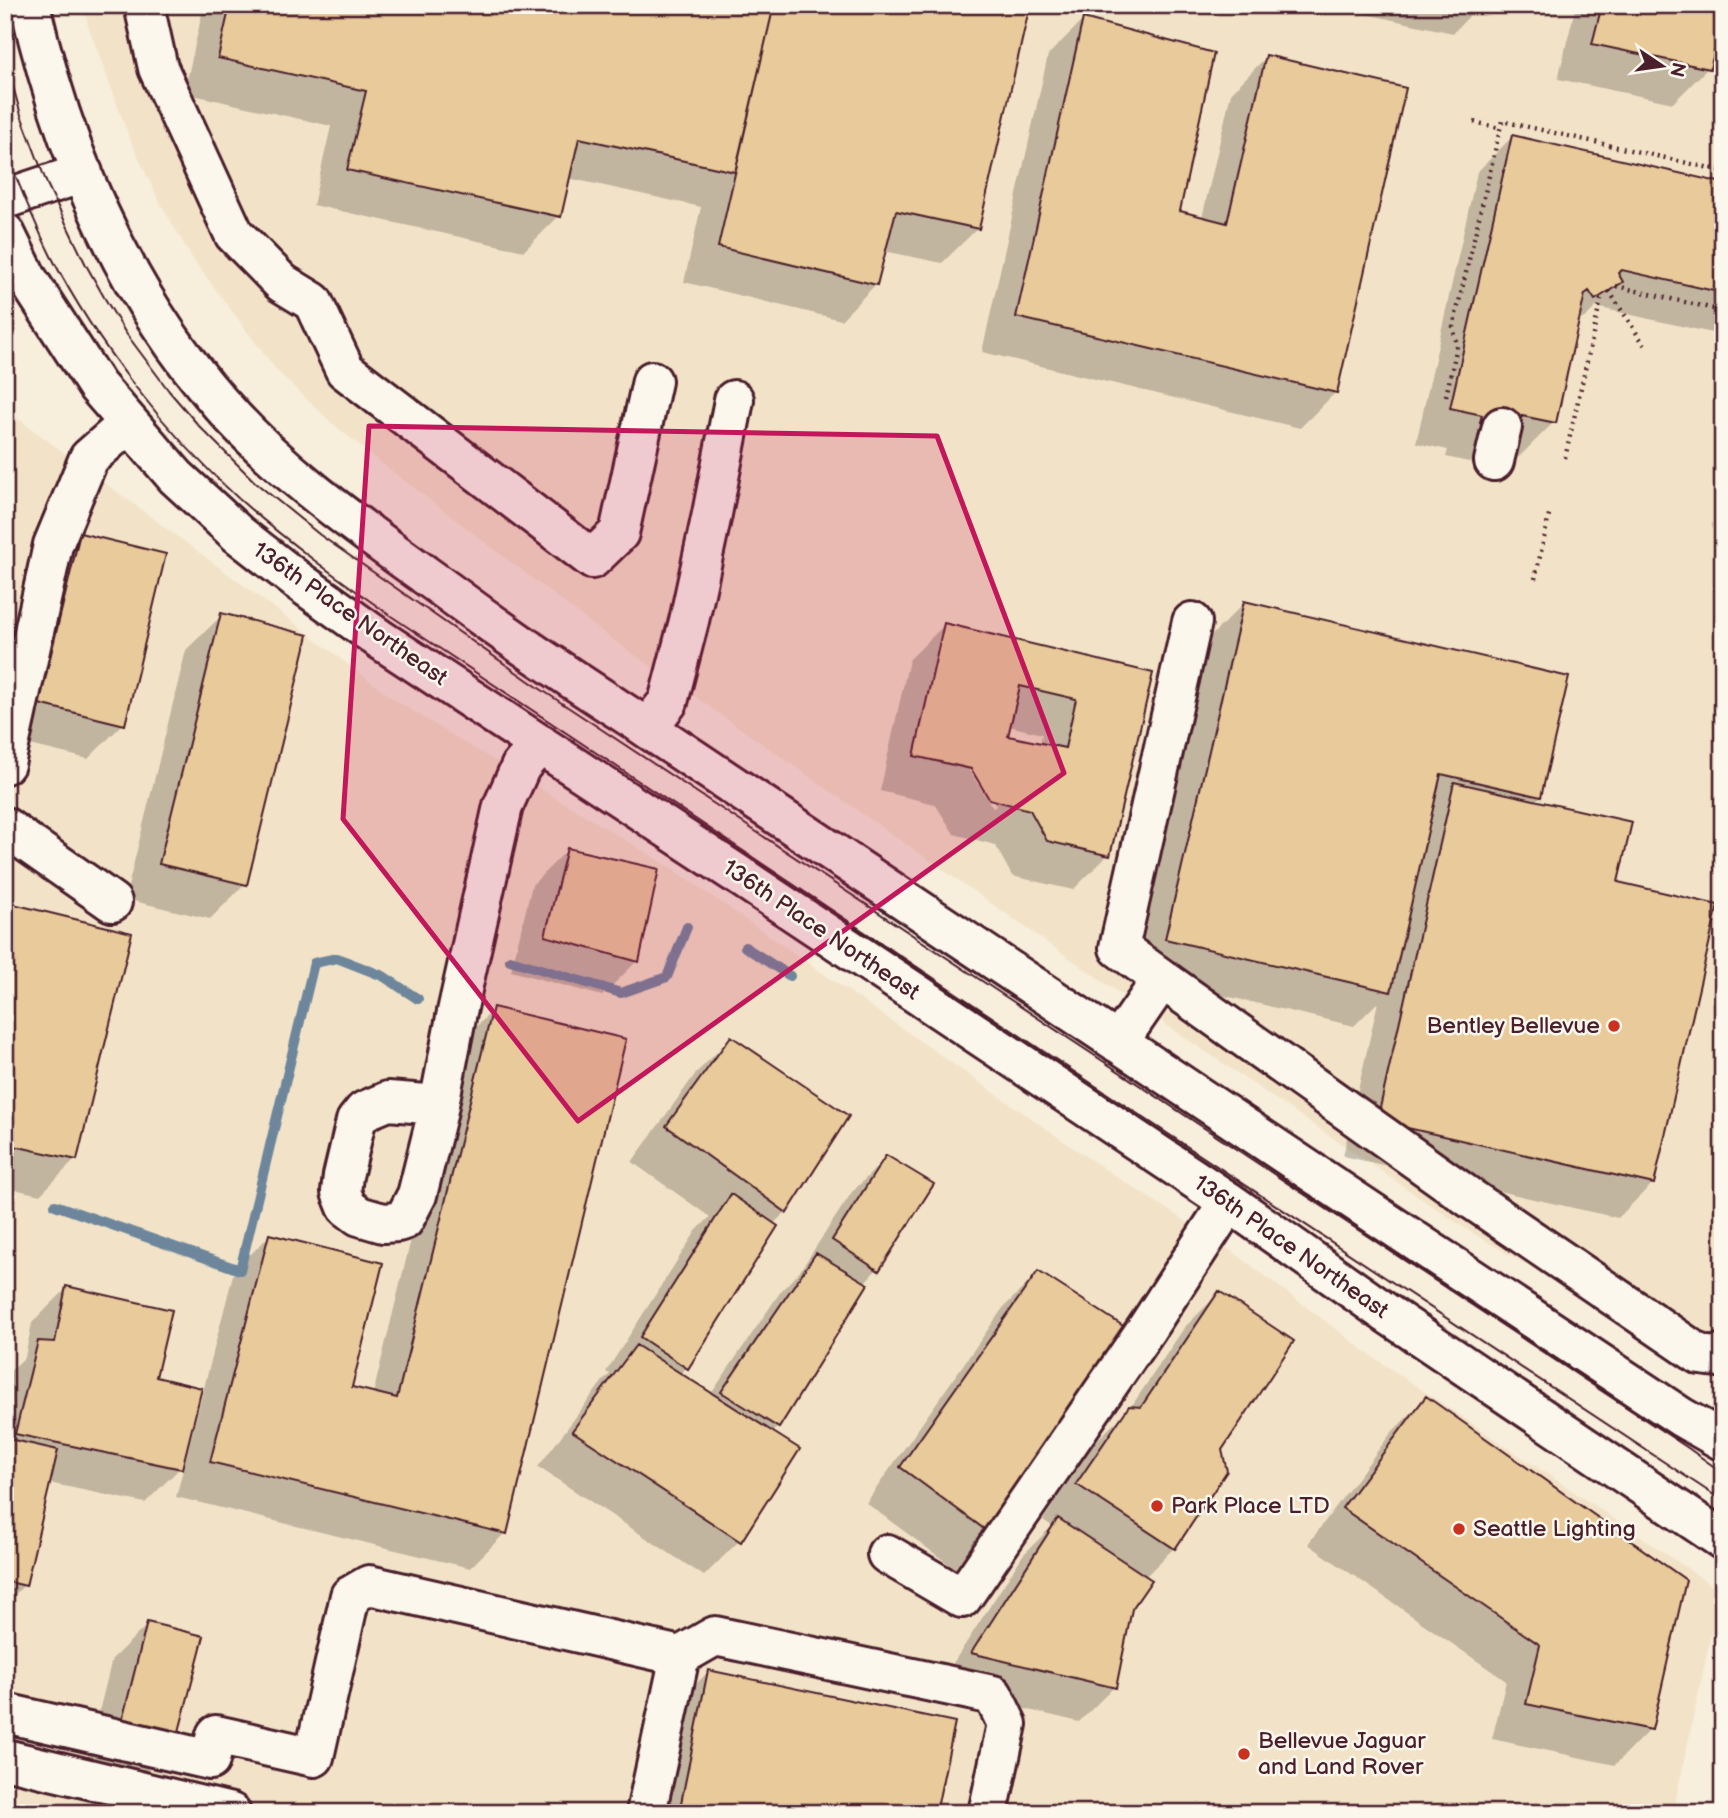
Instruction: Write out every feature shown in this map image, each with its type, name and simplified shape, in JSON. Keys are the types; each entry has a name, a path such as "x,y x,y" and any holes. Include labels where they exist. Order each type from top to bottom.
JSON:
{"street":[{"path":"30,5 39,47 83,173 105,228 140,291 172,341 220,402 308,487 381,544 549,664 1681,1417 1723,1441"},
{"path":"144,5 158,68 234,234 282,283 313,302 345,370 592,559 619,533 652,381"},
{"path":"5,199 83,173"},
{"name":"136th Place Northeast","path":"5,233 27,278 97,386 176,477 238,534 277,564 381,640 1229,1202 1386,1313 1723,1540"},
{"path":"647,728 668,702 689,621 734,400"},
{"path":"5,764 53,545 89,458 129,423"},
{"path":"1192,622 1119,948 1470,1198 1700,1355 1717,1357 1723,1353"},
{"path":"439,1105 503,806 521,766 540,744"},
{"path":"5,827 112,902"},
{"path":"1118,1043 1162,979"},
{"path":"887,1554 962,1598 1147,1328 1229,1202"},
{"path":"5,1713 210,1760 216,1735 314,1757 350,1596 369,1585 680,1656 715,1636 993,1695 1007,1724 988,1813"},
{"path":"646,1813 680,1656"},
{"path":"5,1759 231,1813"}],"path":[{"path":"1446,396 1457,346 1453,327 1502,121 1723,171"},
{"path":"1474,122 1500,128"},
{"path":"1616,286 1723,311"},
{"path":"1609,291 1647,349"},
{"path":"1565,458 1602,295"},
{"path":"1535,579 1550,511"}],"highlighted area":[{"path":"369,426 937,436 1064,773 578,1121 343,819"}],"shaded area":[{"path":"84,5 1723,5 1723,1384 1709,1379 1629,1326 1466,1229 1118,992 605,634 332,423 277,371 192,258 157,197 129,137 88,25"},
{"path":"5,409 396,701 673,869 1094,1162 1232,1251 1370,1355 1720,1592 1673,1813 5,1813"}],"building":[{"path":"230,5 774,5 735,172 579,138 561,217 347,170 366,91 218,58"},
{"path":"774,5 1030,5 979,229 896,211 877,285 718,247"},
{"path":"1602,5 1723,5 1723,17 1710,69 1592,44"},
{"path":"1083,18 1214,53 1180,211 1227,223 1266,55 1406,88 1337,393 1016,317"},
{"path":"1512,135 1723,183 1723,293 1622,270 1618,273 1623,282 1595,300 1589,291 1585,294 1556,423 1522,416 1519,431 1480,422 1482,415 1450,408"},
{"path":"80,533 166,554 125,725 39,704"},
{"path":"1244,601 1569,677 1541,797 1441,774 1391,992 1165,939"},
{"path":"221,613 308,635 247,885 159,864"},
{"path":"944,623 1153,673 1110,856 1047,841 1030,810 989,799 971,769 914,756","holes":["1020,686 1076,699 1065,748 1008,736"]},
{"path":"1454,782 1632,822 1618,882 1718,905 1654,1184 1377,1121"},
{"path":"567,848 659,869 639,962 545,936"},
{"path":"5,902 132,933 77,1160 5,1144"},
{"path":"493,1007 626,1039 507,1534 210,1462 269,1234 383,1263 352,1387 397,1398"},
{"path":"731,1036 849,1116 787,1213 666,1126"},
{"path":"886,1155 934,1184 879,1271 832,1240"},
{"path":"731,1194 778,1226 688,1369 640,1337"},
{"path":"816,1253 868,1284 779,1428 721,1392"},
{"path":"1038,1271 1131,1331 995,1537 900,1467"},
{"path":"66,1286 172,1310 156,1377 202,1388 182,1469 15,1434 38,1341 55,1342"},
{"path":"1219,1291 1294,1341 1222,1450 1227,1471 1175,1549 1076,1484 1129,1406 1141,1407"},
{"path":"636,1345 800,1449 741,1542 572,1431"},
{"path":"1426,1396 1686,1580 1652,1730 1526,1704 1540,1645 1342,1508"},
{"path":"5,1438 58,1450 26,1586 5,1581"},
{"path":"1058,1518 1152,1580 1132,1609 1116,1688 971,1653"},
{"path":"147,1622 204,1636 176,1743 120,1729"},
{"path":"708,1670 955,1722 936,1813 679,1813"}],"waterway":[{"path":"510,960 621,993 667,977 687,927"},
{"path":"745,947 790,976"},
{"path":"55,1205 240,1270 314,963 337,958 383,976 418,999"}],"tram line":[{"path":"5,58 21,115 47,184 104,297 125,332 169,391 199,426 256,483 320,535 542,690 1723,1473"},
{"path":"5,149 51,256 89,322 134,386 212,473 294,545 391,616 1723,1501"}],"place":[{"name":"Bentley Bellevue","path":"1614,1026"},
{"name":"Park Place LTD","path":"1157,1506"},
{"name":"Seattle Lighting","path":"1459,1529"},
{"name":"Bellevue Jaguar and Land Rover","path":"1244,1754"}]}
